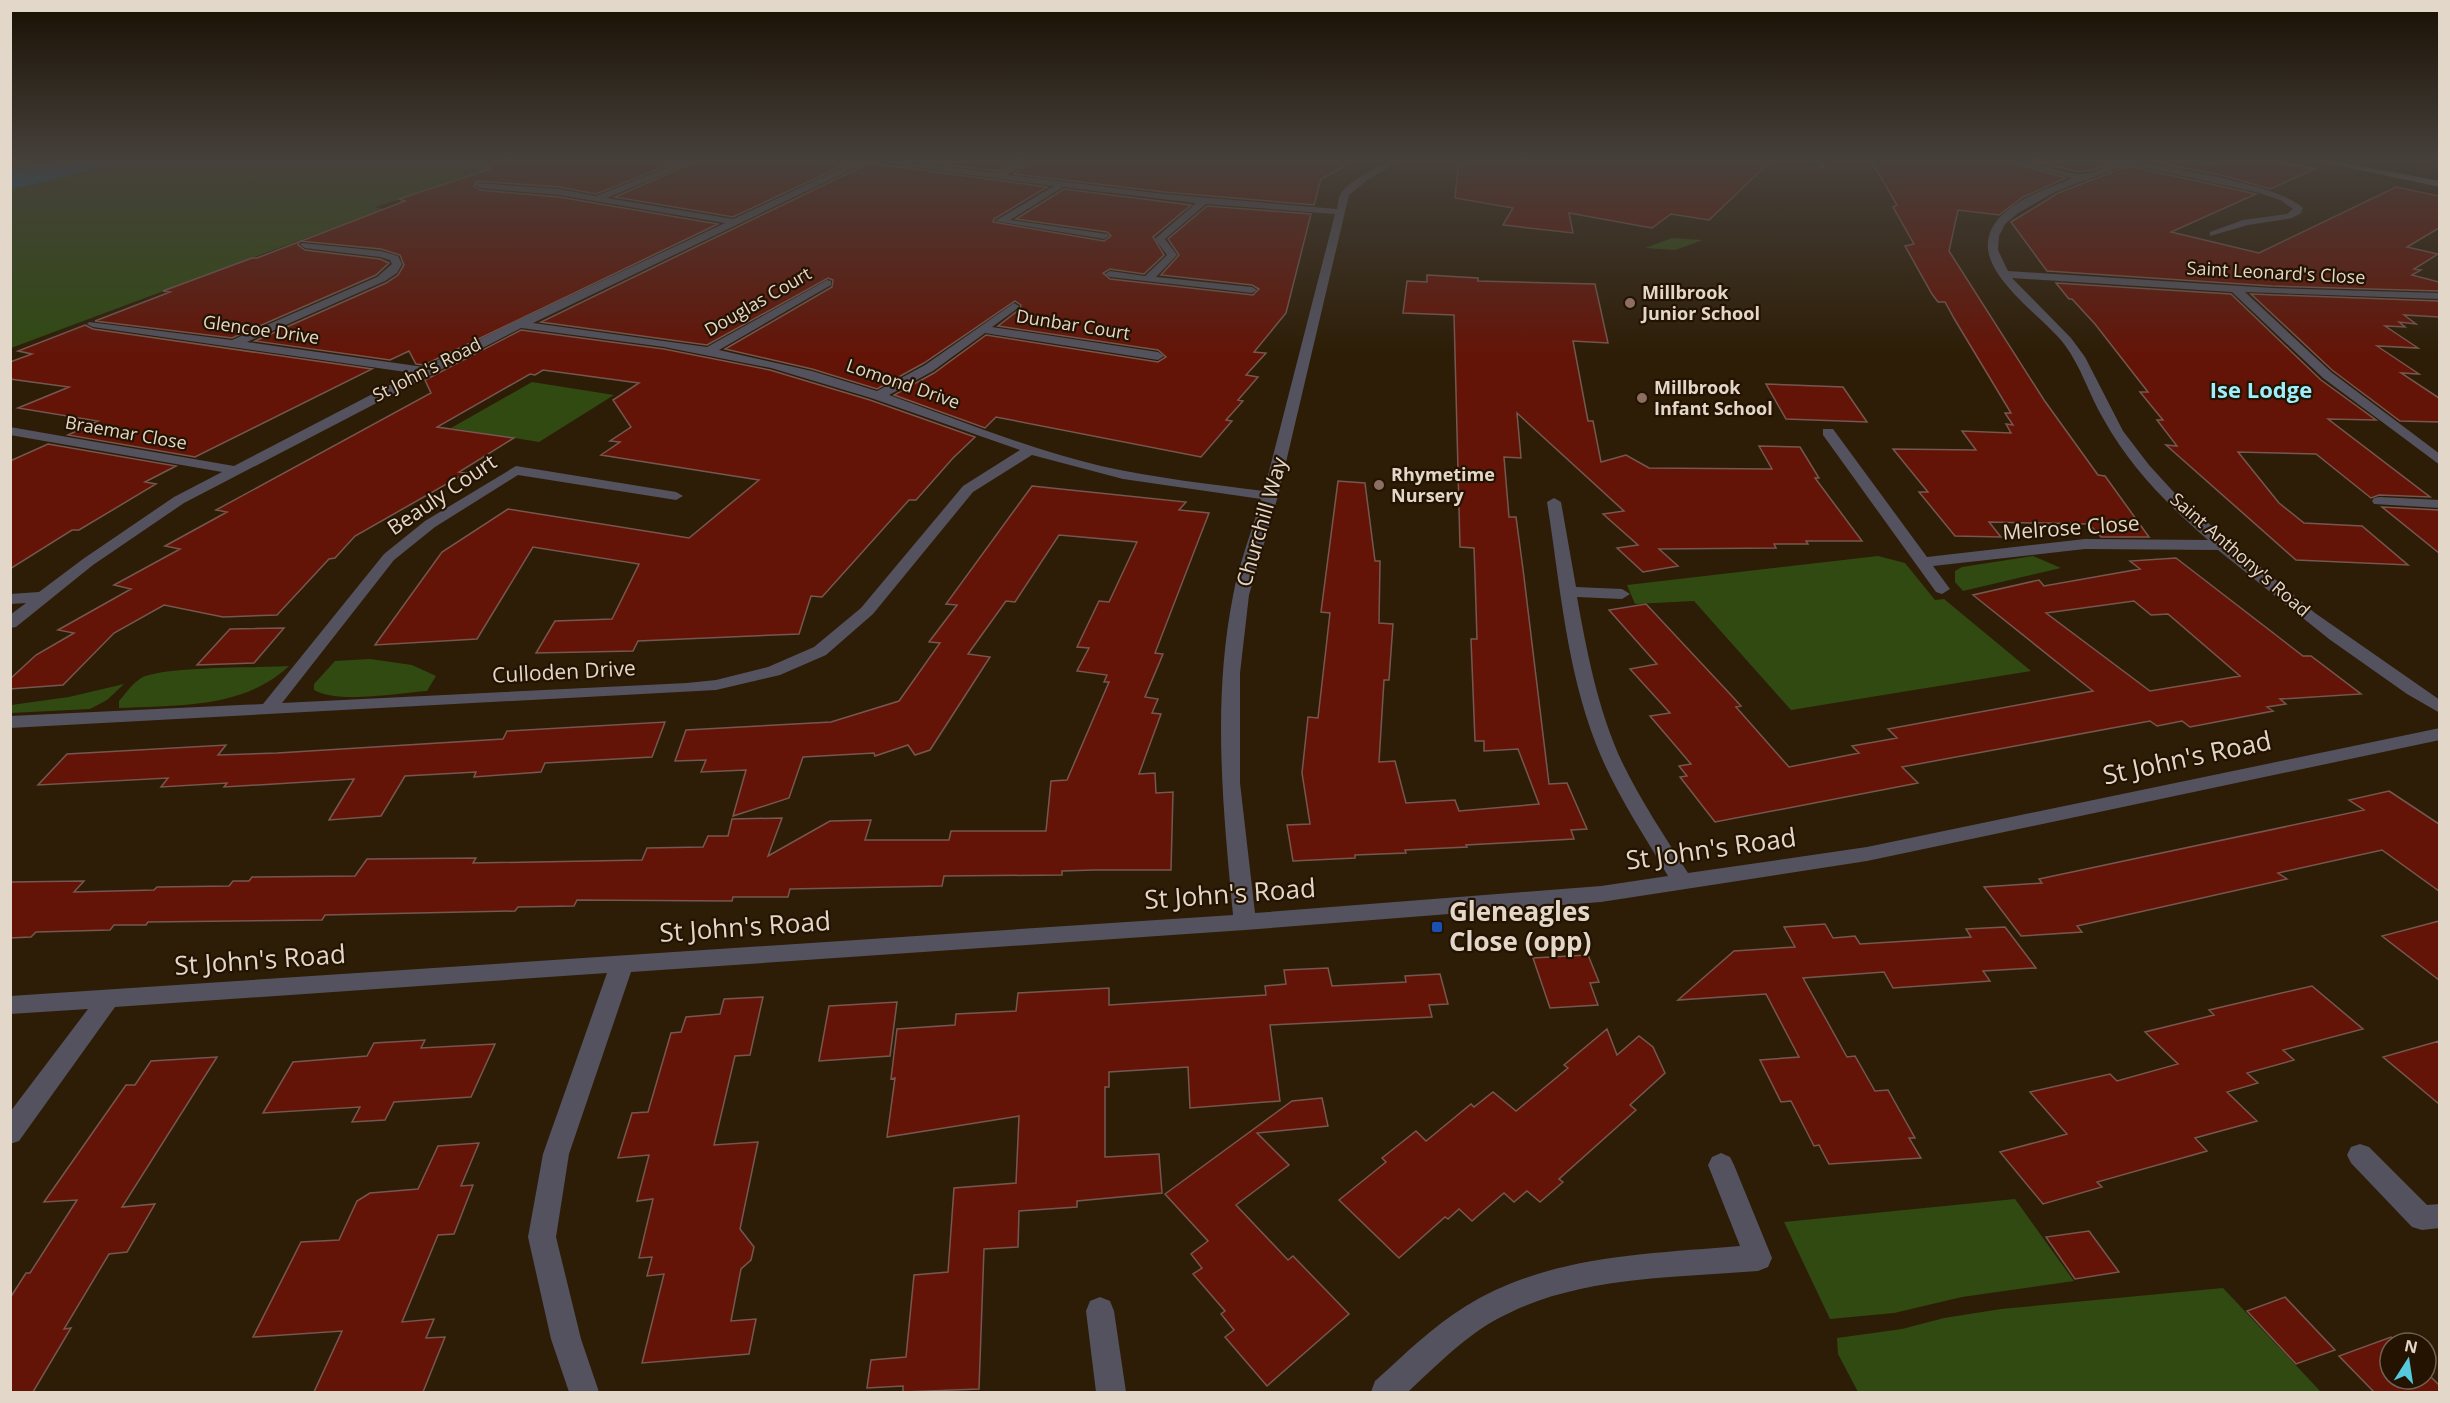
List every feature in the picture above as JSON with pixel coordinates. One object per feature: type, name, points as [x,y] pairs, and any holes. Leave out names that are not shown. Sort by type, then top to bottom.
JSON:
[{"type":"street","name":"St John's Road","points":[[10,624],[42,597],[134,529],[179,500],[423,371],[729,224]]},
{"type":"street","points":[[1024,224],[1104,236]]},
{"type":"street","points":[[1148,279],[1172,255],[1161,239],[1177,224]]},
{"type":"street","name":"Churchill Way","points":[[1245,922],[1230,783],[1232,673],[1242,595],[1271,496],[1337,224]]},
{"type":"street","name":"Saint Anthony's Road","points":[[1999,224],[1993,242],[1994,252],[2003,274],[2019,293],[2052,323],[2079,357],[2086,367],[2103,408],[2145,469],[2222,545],[2272,588],[2388,675],[2439,708]]},
{"type":"street","points":[[2213,234],[2239,224]]},
{"type":"street","points":[[231,345],[381,279],[393,272],[398,264],[394,258],[381,254],[305,245]]},
{"type":"street","points":[[1110,274],[1252,290]]},
{"type":"street","name":"Saint Leonard's Close","points":[[2003,274],[2235,289],[2439,296]]},
{"type":"street","name":"Douglas Court","points":[[706,352],[827,283]]},
{"type":"street","points":[[2235,289],[2327,375],[2439,461]]},
{"type":"street","name":"Dunbar Court","points":[[880,395],[923,372],[1014,306]]},
{"type":"street","name":"Glencoe Drive","points":[[93,324],[423,371]]},
{"type":"street","name":"Lomond Drive","points":[[518,324],[706,352],[805,373],[880,395],[1030,450],[1141,478],[1271,496]]},
{"type":"street","name":"Dunbar Court","points":[[982,329],[1158,356]]},
{"type":"street","name":"Braemar Close","points":[[10,431],[235,470]]},
{"type":"street","points":[[1828,432],[1942,589]]},
{"type":"street","name":"Culloden Drive","points":[[10,722],[687,688],[716,685],[774,671],[820,651],[849,629],[867,611],[963,494],[976,482],[1030,450]]},
{"type":"street","name":"Beauly Court","points":[[268,709],[389,557],[430,524],[516,470],[676,496]]},
{"type":"street","points":[[2379,501],[2439,504]]},
{"type":"street","points":[[1554,502],[1588,694],[1604,742],[1625,784],[1683,883]]},
{"type":"street","name":"Melrose Close","points":[[1923,562],[2085,544],[2222,545]]},
{"type":"street","points":[[1570,592],[1622,594]]},
{"type":"street","points":[[10,599],[42,597]]},
{"type":"street","name":"St John's Road","points":[[10,1005],[1245,922],[1511,902],[1683,883],[1867,854],[2439,734]]},
{"type":"street","points":[[584,1392],[566,1338],[542,1237],[556,1154],[622,964]]},
{"type":"street","points":[[10,1133],[109,998]]},
{"type":"street","points":[[2360,1155],[2422,1218],[2439,1216]]},
{"type":"street","points":[[1386,1392],[1452,1333],[1489,1308],[1525,1292],[1603,1272],[1758,1258],[1722,1165]]},
{"type":"street","points":[[1100,1311],[1112,1392]]},
{"type":"green space","points":[[11,224],[342,224],[11,348]]},
{"type":"green space","points":[[1672,238],[1703,240],[1675,250],[1645,248]]},
{"type":"green space","points":[[532,382],[614,395],[539,442],[451,428]]},
{"type":"green space","points":[[1878,556],[1905,563],[1935,600],[1944,599],[2031,671],[1791,710],[1694,601],[1635,604],[1627,585]]},
{"type":"green space","points":[[2033,556],[2061,568],[1963,591],[1955,582],[1955,571],[1962,567]]},
{"type":"green space","points":[[370,659],[412,665],[436,676],[427,691],[353,697],[325,694],[314,690],[314,684],[335,661]]},
{"type":"green space","points":[[289,666],[271,680],[231,697],[187,705],[119,708],[119,701],[132,686],[141,678],[153,674],[190,669]]},
{"type":"green space","points":[[124,684],[107,700],[90,709],[11,713],[11,705],[69,697]]},
{"type":"green space","points":[[2015,1199],[2074,1281],[1962,1297],[1894,1313],[1830,1319],[1784,1222]]},
{"type":"green space","points":[[2223,1288],[2321,1392],[1858,1392],[1838,1354],[1837,1338],[1902,1329],[1944,1318],[2001,1309]]},
{"type":"building","points":[[344,224],[717,224],[424,365],[416,364],[409,351],[390,360],[255,341],[386,283],[398,275],[404,265],[400,255],[381,249],[301,241]]},
{"type":"building","points":[[742,224],[1007,224],[1104,241],[1111,236],[1107,232],[1054,224],[1168,224],[1153,237],[1164,255],[1144,274],[1110,269],[1103,273],[1110,279],[1253,295],[1259,289],[1252,285],[1161,275],[1179,255],[1168,239],[1185,224],[1308,224],[1286,313],[1254,352],[1266,353],[1246,375],[1258,377],[1238,400],[1243,401],[1226,420],[1232,421],[1201,457],[996,417],[985,428],[894,395],[934,373],[986,335],[1158,362],[1166,357],[1158,350],[998,326],[1020,309],[1021,305],[1015,301],[924,363],[877,389],[812,369],[725,349],[832,287],[833,280],[828,278],[707,345],[541,322]]},
{"type":"building","points":[[1571,224],[1573,233],[1503,225]]},
{"type":"building","points":[[1632,224],[1657,224],[1652,228]]},
{"type":"building","points":[[1903,224],[1955,224],[1949,251],[2044,400],[2098,475],[2105,476],[2149,537],[2101,537],[2089,524],[1989,522],[2001,537],[1955,536],[1919,492],[1928,492],[1893,449],[1976,450],[1962,431],[2011,433],[2006,424],[2013,425],[2005,413],[2011,413],[1945,302],[1938,302],[1932,294],[1905,246],[1914,244]]},
{"type":"building","points":[[2013,224],[2188,224],[2171,232],[2259,253],[2318,224],[2439,224],[2439,228],[2407,247],[2438,254],[2414,269],[2421,270],[2412,275],[2439,282],[2439,291],[2272,286],[2047,271]]},
{"type":"building","points":[[300,242],[298,245],[305,250],[380,259],[389,263],[376,275],[232,338],[95,321],[170,292],[163,291]]},
{"type":"building","points":[[1427,275],[1478,278],[1478,281],[1595,284],[1608,343],[1573,341],[1588,421],[1593,421],[1601,462],[1626,455],[1649,468],[1772,469],[1759,446],[1800,447],[1819,478],[1815,478],[1862,541],[1806,541],[1808,544],[1774,544],[1776,548],[1659,549],[1678,566],[1643,572],[1617,548],[1638,545],[1603,514],[1624,511],[1517,413],[1521,458],[1504,457],[1509,517],[1516,517],[1549,784],[1567,783],[1587,829],[1571,830],[1574,839],[1466,845],[1467,847],[1405,850],[1406,853],[1355,855],[1355,858],[1293,861],[1287,825],[1310,824],[1302,773],[1308,717],[1318,718],[1330,613],[1321,612],[1338,481],[1365,483],[1375,561],[1380,561],[1379,623],[1393,624],[1389,680],[1384,680],[1379,762],[1395,761],[1406,803],[1455,800],[1459,811],[1539,804],[1518,749],[1484,751],[1484,741],[1475,741],[1471,639],[1477,639],[1474,548],[1460,547],[1454,315],[1403,313],[1407,281],[1427,282]]},
{"type":"building","points":[[2056,283],[2231,294],[2321,380],[2376,420],[2328,419],[2430,497],[2379,495],[2371,498],[2316,454],[2238,452],[2279,503],[2304,523],[2362,526],[2408,565],[2296,560],[2166,445],[2177,446],[2157,420],[2163,420],[2140,392],[2148,392],[2095,324]]},
{"type":"building","points":[[2251,294],[2439,301],[2439,317],[2404,315],[2416,324],[2399,322],[2405,327],[2385,326],[2418,348],[2377,346],[2419,374],[2401,373],[2439,398],[2439,422],[2400,421],[2332,370]]},
{"type":"building","points":[[85,325],[93,329],[372,369],[195,457],[68,435],[98,421],[18,408],[69,387],[10,379],[10,362],[32,354],[18,351]]},
{"type":"building","points":[[521,330],[664,349],[770,370],[870,400],[975,437],[916,500],[909,500],[822,597],[811,596],[799,634],[638,641],[633,651],[536,653],[555,621],[612,619],[639,564],[533,547],[477,639],[375,645],[442,552],[508,509],[689,538],[759,480],[601,455],[620,442],[610,441],[631,427],[613,400],[639,383],[543,370],[535,375],[530,374],[437,427],[514,438],[459,472],[466,473],[355,536],[335,558],[329,559],[277,615],[223,617],[164,605],[114,633],[63,685],[10,689],[10,679],[36,655],[74,633],[58,630],[131,589],[114,585],[180,549],[165,546],[227,512],[216,510],[431,393],[425,380]]},
{"type":"building","points":[[1766,384],[1843,387],[1867,422],[1786,419]]},
{"type":"building","points":[[48,444],[176,466],[145,482],[156,484],[79,530],[72,530],[10,569],[10,461]]},
{"type":"building","points":[[1032,486],[1186,502],[1179,510],[1209,513],[1155,653],[1163,654],[1145,697],[1158,699],[1152,713],[1161,714],[1139,774],[1155,773],[1156,793],[1173,792],[1171,870],[1062,871],[1062,875],[944,876],[942,886],[790,889],[788,897],[733,897],[732,901],[577,900],[574,906],[518,907],[515,911],[325,915],[322,920],[148,922],[146,925],[114,925],[110,930],[36,932],[31,937],[10,938],[10,882],[84,881],[74,892],[154,890],[157,887],[229,886],[233,881],[249,881],[252,877],[355,876],[367,859],[476,858],[473,863],[642,860],[647,848],[703,847],[708,836],[728,836],[732,819],[782,818],[768,856],[830,821],[871,820],[865,840],[949,840],[951,831],[1046,831],[1051,781],[1067,780],[1109,682],[1104,682],[1107,675],[1077,671],[1089,648],[1077,647],[1099,601],[1109,602],[1137,542],[1059,535],[1015,602],[1006,601],[968,654],[990,657],[930,750],[915,755],[908,745],[875,756],[874,753],[803,757],[789,798],[733,816],[746,770],[701,772],[706,760],[675,761],[686,730],[831,722],[899,701],[940,643],[929,642],[957,605],[946,604]]},
{"type":"building","points":[[2382,507],[2439,510],[2439,553]]},
{"type":"building","points":[[2176,558],[2303,656],[2311,656],[2361,694],[2280,699],[2286,704],[2267,707],[2273,711],[2190,727],[2182,721],[2157,726],[2150,721],[1902,767],[1918,783],[1715,822],[1680,777],[1687,776],[1679,766],[1691,764],[1650,716],[1670,713],[1630,669],[1657,664],[1609,610],[1646,604],[1741,706],[1736,707],[1789,767],[1859,753],[1852,746],[1897,738],[1888,729],[2093,691],[1973,595],[2039,580],[2044,586],[2140,569],[2130,561]],"holes":[[[2134,601],[2151,615],[2168,614],[2240,676],[2150,691],[2046,613]]]},
{"type":"building","points":[[284,628],[254,663],[197,665],[230,629]]},
{"type":"building","points":[[665,722],[652,757],[545,763],[541,772],[474,777],[476,772],[405,776],[381,816],[329,820],[354,779],[224,787],[227,783],[161,787],[168,778],[38,785],[67,754],[226,745],[218,755],[277,753],[503,739],[507,731]]},
{"type":"building","points":[[2389,791],[2439,824],[2439,891],[2382,850],[2278,873],[2287,879],[2077,926],[2082,932],[2021,936],[1984,887],[2042,883],[2039,879],[2364,810],[2349,800]]},
{"type":"building","points":[[2439,921],[2439,980],[2382,936]]},
{"type":"building","points":[[1825,924],[1833,938],[1855,936],[1860,944],[1971,937],[1966,929],[2005,927],[2036,968],[1983,971],[1990,981],[1893,988],[1884,972],[1803,978],[1847,1057],[1855,1056],[1875,1091],[1888,1090],[1915,1138],[1909,1138],[1921,1158],[1829,1164],[1819,1145],[1814,1146],[1791,1101],[1781,1102],[1760,1060],[1799,1057],[1766,994],[1678,1000],[1734,951],[1795,947],[1784,927]]},
{"type":"building","points":[[1588,955],[1599,982],[1590,983],[1598,1005],[1550,1008],[1533,958]]},
{"type":"building","points":[[1328,968],[1332,986],[1406,982],[1405,976],[1440,974],[1448,1004],[1429,1005],[1432,1017],[1270,1025],[1280,1101],[1190,1108],[1188,1067],[1109,1072],[1109,1087],[1105,1087],[1105,1157],[1159,1154],[1162,1193],[1077,1201],[1077,1207],[1019,1211],[1018,1247],[984,1249],[979,1389],[903,1392],[903,1386],[867,1388],[871,1360],[906,1357],[914,1275],[948,1272],[954,1188],[1016,1183],[1019,1116],[887,1137],[895,1078],[891,1079],[897,1029],[955,1025],[956,1014],[1016,1011],[1018,993],[1109,988],[1109,1005],[1266,995],[1265,986],[1286,984],[1284,970]]},
{"type":"building","points":[[2312,986],[2363,1029],[2283,1050],[2294,1060],[2247,1073],[2258,1083],[2227,1092],[2257,1121],[2195,1138],[2207,1151],[2097,1182],[2102,1187],[2043,1204],[2000,1152],[2067,1134],[2030,1092],[2110,1074],[2117,1081],[2178,1064],[2145,1032],[2214,1015],[2209,1010]]},
{"type":"building","points":[[763,997],[750,1055],[735,1056],[714,1145],[758,1142],[740,1229],[754,1247],[751,1260],[741,1269],[731,1321],[756,1319],[749,1354],[642,1363],[664,1274],[647,1276],[652,1257],[639,1258],[653,1199],[637,1201],[649,1155],[618,1158],[632,1113],[648,1112],[671,1033],[681,1032],[686,1017],[720,1014],[724,999]]},
{"type":"building","points":[[897,1002],[890,1056],[819,1061],[829,1006]]},
{"type":"building","points":[[1607,1029],[1617,1055],[1639,1036],[1653,1047],[1665,1073],[1630,1105],[1636,1110],[1559,1179],[1563,1182],[1540,1202],[1527,1191],[1514,1202],[1504,1193],[1472,1221],[1459,1209],[1448,1219],[1445,1217],[1399,1258],[1339,1200],[1386,1162],[1382,1158],[1416,1131],[1426,1141],[1471,1104],[1474,1107],[1493,1092],[1516,1111],[1568,1068],[1564,1065]]},
{"type":"building","points":[[425,1040],[421,1048],[495,1044],[471,1097],[394,1102],[385,1120],[352,1122],[360,1107],[263,1113],[293,1062],[367,1056],[374,1043]]},
{"type":"building","points":[[2439,1041],[2439,1104],[2383,1057]]},
{"type":"building","points":[[217,1057],[122,1207],[155,1204],[127,1252],[109,1254],[64,1329],[71,1328],[33,1392],[10,1392],[10,1298],[26,1273],[30,1273],[77,1200],[44,1202],[126,1085],[135,1085],[151,1061]]},
{"type":"building","points":[[1322,1098],[1328,1126],[1257,1133],[1289,1165],[1236,1205],[1288,1260],[1293,1256],[1349,1314],[1267,1386],[1225,1337],[1234,1330],[1221,1314],[1225,1311],[1193,1274],[1202,1268],[1191,1254],[1208,1241],[1165,1194],[1292,1101]]},
{"type":"building","points":[[479,1143],[461,1186],[473,1185],[454,1234],[438,1235],[402,1322],[434,1319],[426,1338],[445,1337],[423,1392],[314,1392],[342,1331],[253,1337],[301,1242],[339,1240],[357,1201],[370,1193],[418,1189],[438,1146]]},
{"type":"building","points":[[2089,1231],[2119,1272],[2075,1279],[2046,1237]]},
{"type":"building","points":[[2285,1297],[2335,1350],[2296,1364],[2247,1311]]},
{"type":"building","points":[[2378,1342],[2378,1391],[2438,1391],[2438,1384],[2439,1392],[2374,1392],[2339,1356]]},
{"type":"place","name":"Millbrook Junior School","points":[[1630,303]]},
{"type":"place","name":"Millbrook Infant School","points":[[1642,398]]},
{"type":"place","name":"Rhymetime Nursery","points":[[1379,485]]},
{"type":"place","name":"Gleneagles Close (opp)","points":[[1437,927]]},
{"type":"district","name":"Ise Lodge","points":[[2261,390]]}]
